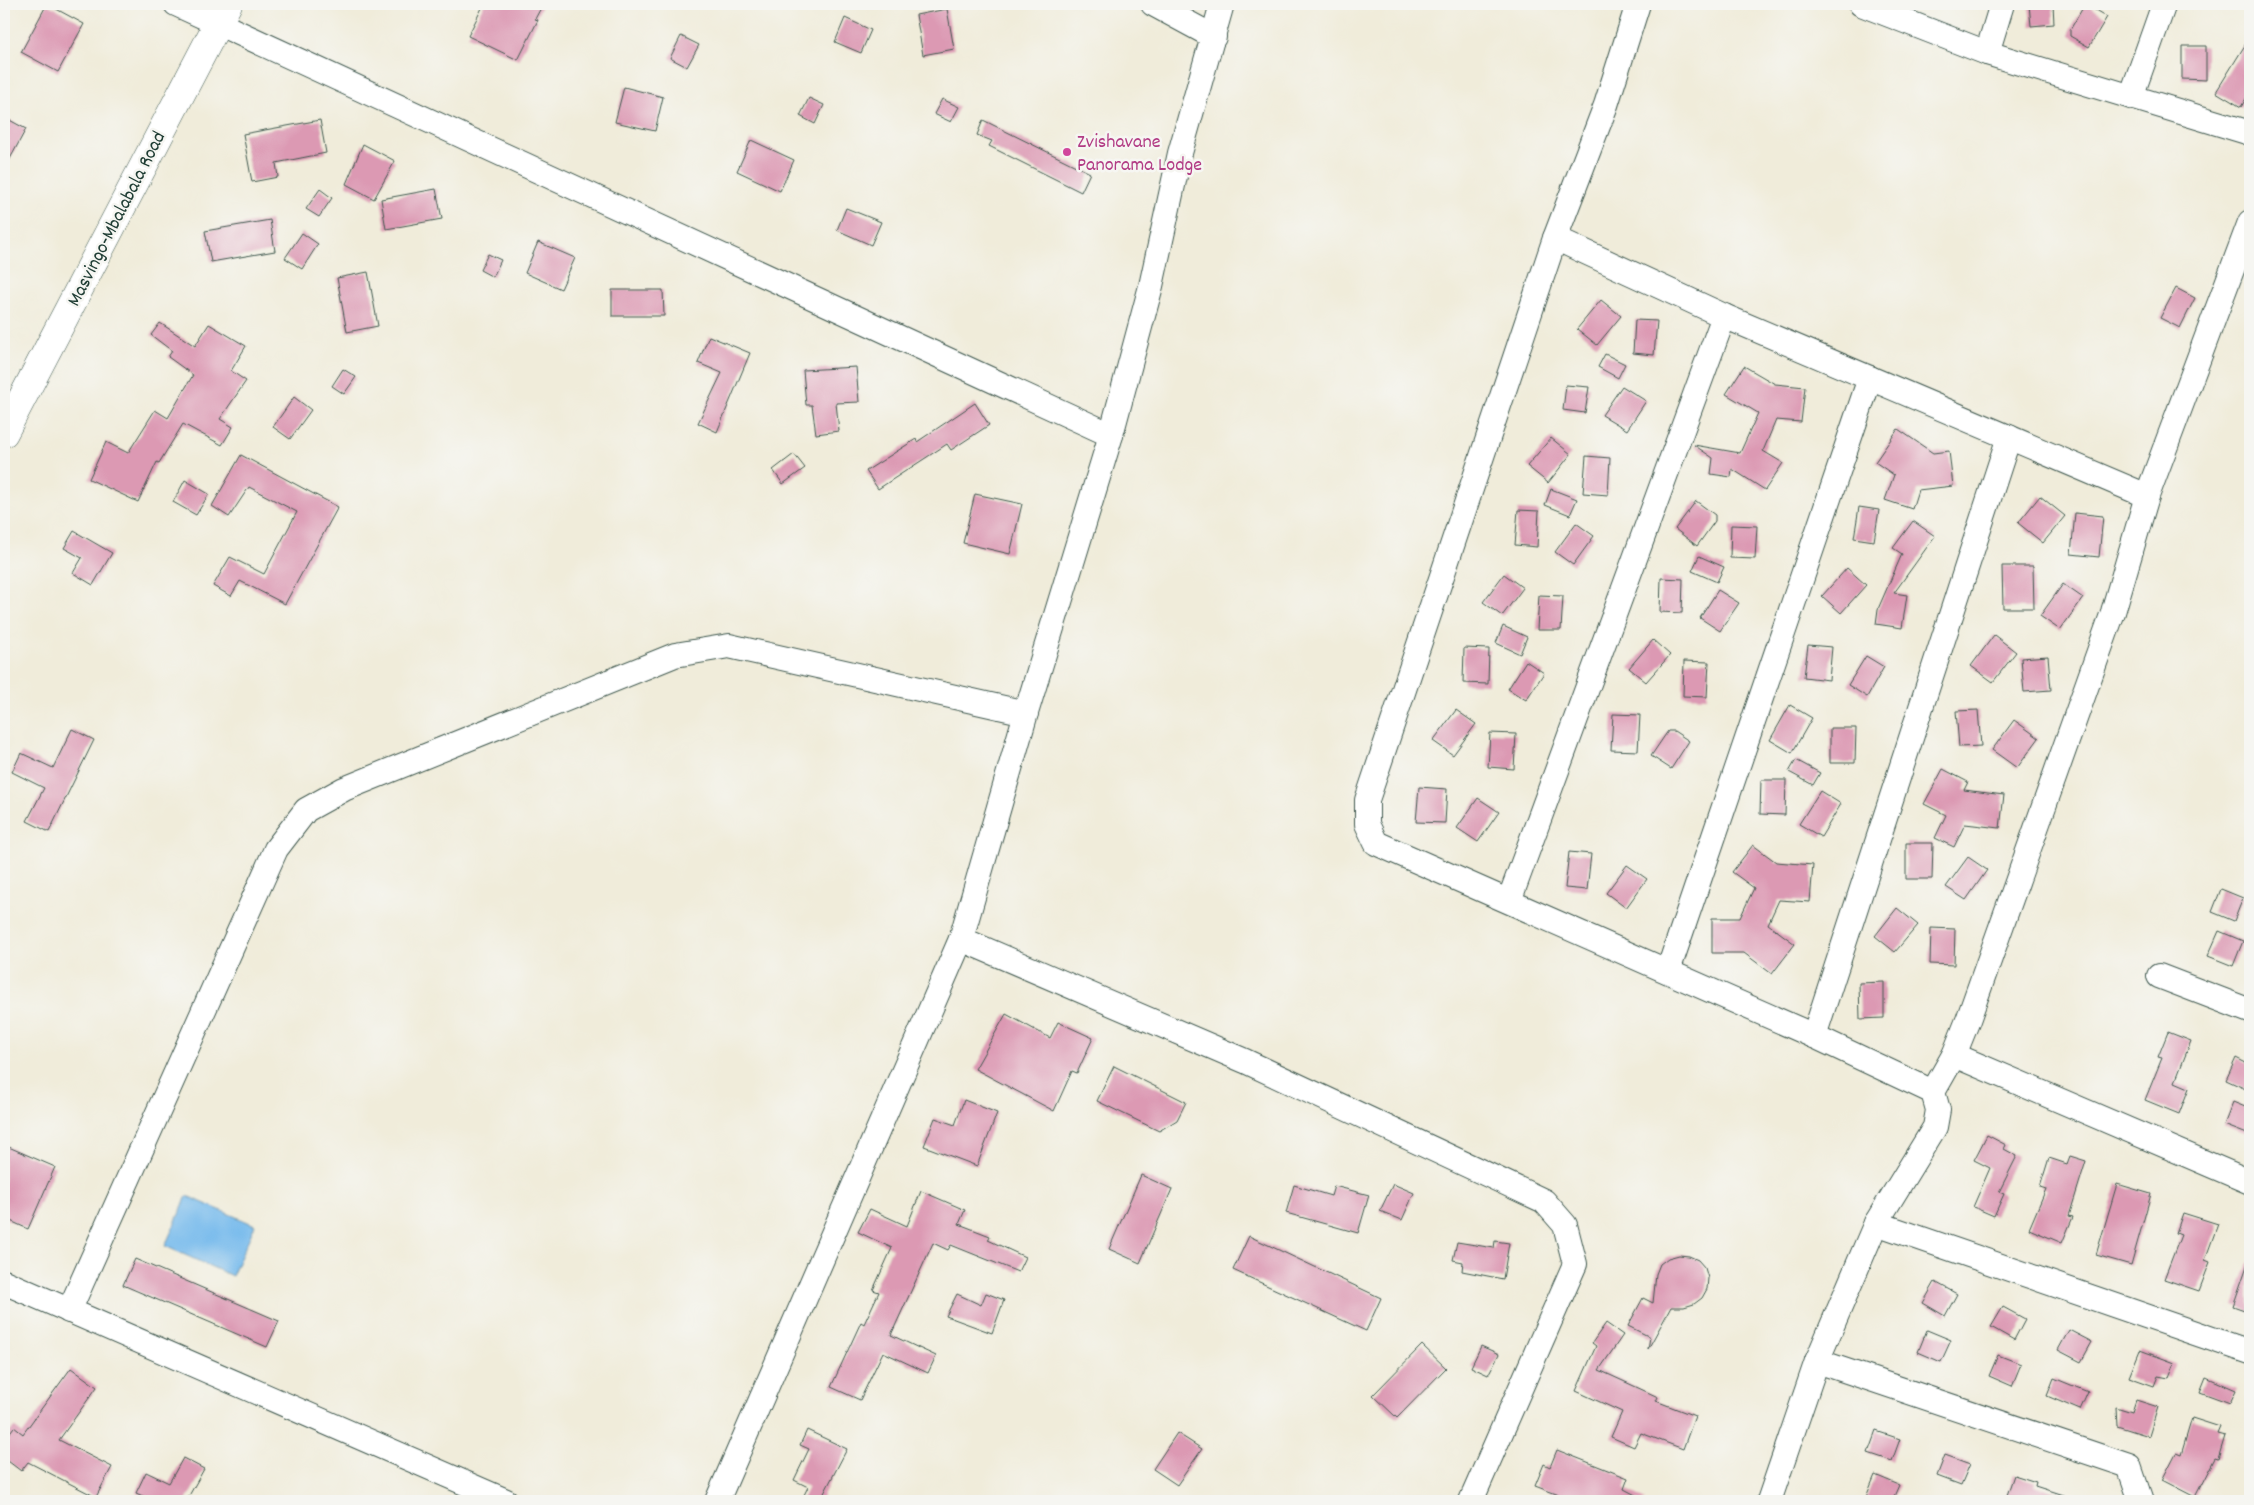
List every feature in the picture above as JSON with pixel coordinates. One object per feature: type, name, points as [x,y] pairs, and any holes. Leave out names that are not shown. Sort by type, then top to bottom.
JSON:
[{"type":"highway","name":"Masvingo-Mbalabala Road","points":[[4,433],[222,14]]},
{"type":"street","points":[[176,4],[222,14],[1111,435]]},
{"type":"street","points":[[1153,4],[1214,37]]},
{"type":"street","points":[[717,1501],[962,939],[1026,713],[1111,435],[1151,286],[1180,153],[1222,4]]},
{"type":"street","points":[[1638,4],[1606,105],[1556,238],[1367,800],[1367,824],[1376,843],[1814,1036],[1933,1092]]},
{"type":"street","points":[[1861,4],[1987,53],[2250,133]]},
{"type":"street","points":[[1987,53],[2002,4]]},
{"type":"street","points":[[2131,97],[2164,4]]},
{"type":"street","points":[[1769,1501],[1816,1361],[1876,1223],[1936,1127],[1938,1110],[1933,1092],[1954,1055],[2113,612],[2147,496],[2250,222]]},
{"type":"street","points":[[1556,238],[1724,316],[2147,496]]},
{"type":"street","points":[[1509,901],[1724,316]]},
{"type":"street","points":[[1668,971],[1870,378]]},
{"type":"street","points":[[1814,1036],[2009,436]]},
{"type":"street","points":[[69,1311],[276,849],[306,810],[344,788],[676,655],[729,646],[1026,713]]},
{"type":"street","points":[[962,939],[1245,1061],[1544,1201],[1565,1225],[1575,1264],[1471,1501]]},
{"type":"street","points":[[2159,976],[2250,1011]]},
{"type":"street","points":[[1954,1055],[2250,1182]]},
{"type":"street","points":[[1876,1223],[2250,1352]]},
{"type":"street","points":[[4,1282],[505,1501]]},
{"type":"street","points":[[1816,1361],[2129,1466],[2141,1501]]},
{"type":"water","points":[[187,1196],[255,1225],[232,1276],[165,1246]]},
{"type":"building","points":[[47,4],[84,24],[58,72],[21,52]]},
{"type":"building","points":[[484,4],[543,4],[535,19],[538,20],[518,60],[468,36]]},
{"type":"building","points":[[2029,4],[2053,4],[2054,24],[2031,26]]},
{"type":"building","points":[[2085,4],[2107,17],[2089,47],[2070,36],[2070,30]]},
{"type":"building","points":[[947,9],[954,49],[923,55],[916,15]]},
{"type":"building","points":[[845,18],[871,30],[861,53],[835,42]]},
{"type":"building","points":[[681,36],[699,45],[687,67],[670,58]]},
{"type":"building","points":[[2250,37],[2250,92],[2241,107],[2216,92]]},
{"type":"building","points":[[2182,46],[2206,46],[2206,80],[2182,79]]},
{"type":"building","points":[[624,87],[663,97],[655,131],[615,122]]},
{"type":"building","points":[[809,98],[824,105],[815,124],[800,116]]},
{"type":"building","points":[[942,99],[959,107],[951,122],[934,114]]},
{"type":"building","points":[[4,117],[26,129],[4,170]]},
{"type":"building","points":[[320,120],[326,153],[276,163],[278,177],[252,182],[243,134]]},
{"type":"building","points":[[983,120],[1090,173],[1081,192],[989,146],[992,141],[977,135]]},
{"type":"building","points":[[751,140],[794,160],[780,191],[737,171]]},
{"type":"building","points":[[363,144],[395,161],[374,199],[346,184]]},
{"type":"building","points":[[320,189],[332,198],[319,217],[306,209]]},
{"type":"building","points":[[436,189],[442,219],[386,229],[381,199]]},
{"type":"building","points":[[846,208],[881,222],[871,245],[837,230]]},
{"type":"building","points":[[270,220],[275,251],[211,262],[205,231]]},
{"type":"building","points":[[302,233],[318,244],[302,269],[285,258]]},
{"type":"building","points":[[538,242],[575,258],[561,289],[525,273]]},
{"type":"building","points":[[488,254],[501,260],[493,277],[480,270]]},
{"type":"building","points":[[368,272],[378,326],[347,332],[337,278]]},
{"type":"building","points":[[2176,288],[2195,298],[2180,328],[2160,318]]},
{"type":"building","points":[[612,290],[663,290],[664,316],[612,316]]},
{"type":"building","points":[[1601,300],[1621,316],[1597,345],[1577,329]]},
{"type":"building","points":[[1635,320],[1657,321],[1654,355],[1633,353]]},
{"type":"building","points":[[160,323],[195,346],[209,324],[246,346],[231,371],[246,381],[220,419],[233,427],[222,445],[183,424],[159,463],[157,462],[138,502],[89,479],[106,442],[128,453],[155,410],[168,418],[193,375],[168,357],[172,351],[151,335]]},
{"type":"building","points":[[709,336],[750,353],[717,432],[698,423],[722,373],[698,363]]},
{"type":"building","points":[[1605,354],[1625,364],[1618,378],[1598,367]]},
{"type":"building","points":[[1744,366],[1775,384],[1805,387],[1801,422],[1776,420],[1763,451],[1783,463],[1765,490],[1732,469],[1731,477],[1711,474],[1713,458],[1694,445],[1740,453],[1758,413],[1726,394]]},
{"type":"building","points":[[856,367],[859,402],[836,403],[839,431],[816,434],[812,405],[806,405],[803,370]]},
{"type":"building","points":[[343,369],[356,377],[344,394],[332,386]]},
{"type":"building","points":[[1566,385],[1589,387],[1585,413],[1563,410]]},
{"type":"building","points":[[1622,386],[1646,401],[1627,430],[1602,415]]},
{"type":"building","points":[[294,397],[311,410],[290,439],[273,427]]},
{"type":"building","points":[[975,403],[989,425],[951,450],[947,444],[878,489],[866,471],[916,439],[917,442]]},
{"type":"building","points":[[1898,429],[1933,453],[1949,451],[1953,486],[1918,490],[1912,509],[1885,500],[1894,475],[1875,462]]},
{"type":"building","points":[[1551,438],[1571,454],[1548,483],[1527,466]]},
{"type":"building","points":[[794,454],[805,468],[783,484],[773,470]]},
{"type":"building","points":[[241,455],[338,507],[285,604],[240,581],[231,596],[213,586],[230,557],[264,574],[297,512],[249,487],[229,517],[212,506]]},
{"type":"building","points":[[1586,456],[1610,458],[1608,495],[1583,493]]},
{"type":"building","points":[[185,480],[209,494],[196,515],[173,502]]},
{"type":"building","points":[[1551,489],[1577,499],[1570,515],[1545,505]]},
{"type":"building","points":[[975,494],[1022,504],[1010,554],[963,543]]},
{"type":"building","points":[[2040,496],[2065,516],[2043,543],[2018,523]]},
{"type":"building","points":[[1696,501],[1715,515],[1715,521],[1697,546],[1675,529]]},
{"type":"building","points":[[1859,507],[1879,510],[1874,541],[1854,538]]},
{"type":"building","points":[[1518,510],[1539,511],[1537,547],[1515,545]]},
{"type":"building","points":[[2075,513],[2103,516],[2099,557],[2071,554]]},
{"type":"building","points":[[1913,521],[1935,536],[1894,593],[1907,595],[1902,628],[1876,624],[1878,609],[1902,554],[1893,548]]},
{"type":"building","points":[[1576,523],[1594,536],[1573,565],[1555,552]]},
{"type":"building","points":[[1731,525],[1757,526],[1755,559],[1730,558]]},
{"type":"building","points":[[74,531],[112,553],[93,585],[73,573],[82,558],[64,548]]},
{"type":"building","points":[[1699,556],[1724,567],[1717,582],[1692,571]]},
{"type":"building","points":[[2002,566],[2033,566],[2034,608],[2003,608]]},
{"type":"building","points":[[1847,568],[1866,585],[1841,613],[1822,596]]},
{"type":"building","points":[[1504,574],[1523,588],[1502,616],[1483,602]]},
{"type":"building","points":[[1661,578],[1683,579],[1682,613],[1660,612]]},
{"type":"building","points":[[2063,584],[2083,598],[2060,630],[2040,616]]},
{"type":"building","points":[[1718,590],[1739,603],[1720,631],[1700,618]]},
{"type":"building","points":[[1539,595],[1563,596],[1561,630],[1537,630]]},
{"type":"building","points":[[1503,626],[1527,637],[1520,654],[1496,643]]},
{"type":"building","points":[[1994,635],[2016,652],[1993,682],[1971,666]]},
{"type":"building","points":[[1653,640],[1670,655],[1646,682],[1629,668]]},
{"type":"building","points":[[1808,645],[1832,647],[1829,680],[1804,677]]},
{"type":"building","points":[[1464,648],[1489,649],[1488,684],[1463,683]]},
{"type":"building","points":[[1866,656],[1884,667],[1867,697],[1848,685]]},
{"type":"building","points":[[2048,656],[2051,690],[2024,692],[2021,658]]},
{"type":"building","points":[[1526,661],[1544,673],[1526,700],[1508,689]]},
{"type":"building","points":[[1684,661],[1709,662],[1707,697],[1683,696]]},
{"type":"building","points":[[1790,705],[1812,718],[1792,753],[1770,740]]},
{"type":"building","points":[[1456,710],[1476,724],[1453,755],[1433,741]]},
{"type":"building","points":[[1978,710],[1981,746],[1959,747],[1956,711]]},
{"type":"building","points":[[1613,714],[1640,715],[1638,751],[1611,750]]},
{"type":"building","points":[[2014,720],[2039,738],[2017,768],[1992,750]]},
{"type":"building","points":[[1830,728],[1856,728],[1855,763],[1830,763]]},
{"type":"building","points":[[72,729],[94,740],[49,832],[27,821],[44,788],[12,772],[21,753],[53,768]]},
{"type":"building","points":[[1668,731],[1674,731],[1689,741],[1671,769],[1651,756]]},
{"type":"building","points":[[1490,733],[1516,734],[1514,769],[1488,767]]},
{"type":"building","points":[[1796,760],[1820,773],[1813,785],[1789,772]]},
{"type":"building","points":[[1943,769],[1968,782],[1964,790],[2004,795],[2000,828],[1965,824],[1954,847],[1935,838],[1946,815],[1924,804]]},
{"type":"building","points":[[1761,780],[1786,780],[1785,815],[1760,814]]},
{"type":"building","points":[[1419,787],[1447,789],[1445,823],[1416,822]]},
{"type":"building","points":[[1820,791],[1841,804],[1821,837],[1799,824]]},
{"type":"building","points":[[1478,798],[1499,812],[1478,842],[1457,828]]},
{"type":"building","points":[[1906,843],[1933,843],[1932,879],[1906,879]]},
{"type":"building","points":[[1753,845],[1776,862],[1813,865],[1810,902],[1779,900],[1768,924],[1795,944],[1772,974],[1744,953],[1712,953],[1712,918],[1740,918],[1754,888],[1732,872]]},
{"type":"building","points":[[1569,852],[1591,854],[1587,890],[1565,888]]},
{"type":"building","points":[[1968,857],[1987,870],[1966,900],[1946,887]]},
{"type":"building","points":[[1627,865],[1647,879],[1626,908],[1606,893]]},
{"type":"building","points":[[2221,889],[2243,898],[2234,921],[2212,912]]},
{"type":"building","points":[[1897,908],[1918,925],[1895,952],[1875,936]]},
{"type":"building","points":[[1931,928],[1955,929],[1954,965],[1930,964]]},
{"type":"building","points":[[2219,931],[2243,941],[2233,966],[2208,956]]},
{"type":"building","points":[[1884,982],[1884,1018],[1860,1019],[1859,983]]},
{"type":"building","points":[[1006,1014],[1050,1038],[1058,1022],[1093,1038],[1077,1073],[1072,1071],[1054,1111],[975,1069]]},
{"type":"building","points":[[2168,1032],[2191,1041],[2175,1082],[2189,1088],[2179,1114],[2145,1100],[2162,1058],[2158,1057]]},
{"type":"building","points":[[2236,1058],[2250,1065],[2250,1091],[2226,1080]]},
{"type":"building","points":[[1114,1066],[1186,1102],[1177,1120],[1159,1131],[1097,1101]]},
{"type":"building","points":[[964,1100],[997,1113],[977,1166],[924,1146],[935,1118],[955,1125]]},
{"type":"building","points":[[2233,1102],[2250,1109],[2250,1126],[2247,1134],[2224,1125]]},
{"type":"building","points":[[1987,1135],[2006,1145],[2004,1149],[2017,1156],[1999,1192],[2004,1194],[1994,1216],[1973,1207],[1990,1168],[1974,1160]]},
{"type":"building","points":[[4,1145],[55,1167],[28,1229],[4,1218]]},
{"type":"building","points":[[2070,1156],[2086,1161],[2069,1216],[2073,1217],[2062,1243],[2029,1229],[2046,1189],[2040,1187],[2049,1158],[2067,1164]]},
{"type":"building","points":[[1141,1175],[1172,1189],[1140,1263],[1109,1249]]},
{"type":"building","points":[[1393,1184],[1414,1193],[1402,1220],[1380,1211]]},
{"type":"building","points":[[2117,1184],[2151,1194],[2131,1265],[2096,1255]]},
{"type":"building","points":[[1294,1185],[1331,1196],[1334,1186],[1369,1195],[1358,1233],[1286,1213]]},
{"type":"building","points":[[921,1191],[965,1210],[959,1224],[990,1236],[988,1240],[1025,1257],[1018,1272],[951,1245],[948,1250],[933,1243],[891,1335],[936,1356],[928,1373],[883,1352],[860,1400],[831,1387],[861,1322],[864,1324],[879,1292],[873,1290],[892,1248],[858,1232],[870,1209],[907,1226]]},
{"type":"building","points":[[2183,1213],[2218,1224],[2205,1260],[2210,1262],[2199,1291],[2164,1279],[2181,1235],[2176,1233]]},
{"type":"building","points":[[1249,1236],[1381,1298],[1366,1331],[1233,1270]]},
{"type":"building","points":[[1495,1241],[1509,1243],[1503,1279],[1462,1271],[1463,1262],[1453,1260],[1457,1242],[1494,1248]]},
{"type":"building","points":[[1679,1255],[1689,1256],[1698,1260],[1705,1268],[1708,1278],[1707,1289],[1702,1298],[1694,1304],[1684,1307],[1671,1307],[1648,1349],[1650,1337],[1628,1326],[1643,1298],[1653,1303],[1656,1274],[1660,1264],[1668,1258]]},
{"type":"building","points":[[135,1259],[279,1321],[267,1347],[123,1285]]},
{"type":"building","points":[[2248,1263],[2250,1263],[2250,1312],[2233,1306]]},
{"type":"building","points":[[1935,1282],[1957,1294],[1945,1316],[1923,1303]]},
{"type":"building","points":[[986,1293],[1004,1300],[992,1333],[946,1316],[957,1294],[981,1305]]},
{"type":"building","points":[[2003,1307],[2025,1319],[2014,1340],[1991,1327]]},
{"type":"building","points":[[1606,1323],[1623,1335],[1599,1370],[1658,1397],[1656,1401],[1695,1416],[1683,1449],[1641,1433],[1634,1447],[1611,1437],[1622,1412],[1576,1391],[1596,1346],[1592,1343]]},
{"type":"building","points":[[1927,1330],[1951,1340],[1941,1362],[1918,1352]]},
{"type":"building","points":[[2069,1330],[2092,1342],[2081,1362],[2058,1350]]},
{"type":"building","points":[[1422,1345],[1446,1368],[1397,1418],[1373,1395]]},
{"type":"building","points":[[1481,1346],[1499,1354],[1488,1375],[1471,1367]]},
{"type":"building","points":[[2140,1350],[2175,1363],[2169,1378],[2158,1376],[2154,1386],[2129,1377]]},
{"type":"building","points":[[1998,1355],[2021,1364],[2012,1386],[1989,1376]]},
{"type":"building","points":[[71,1368],[97,1387],[59,1440],[112,1467],[96,1497],[28,1462],[21,1471],[4,1458],[4,1440],[14,1427],[23,1434]]},
{"type":"building","points":[[2206,1377],[2236,1390],[2230,1403],[2200,1392]]},
{"type":"building","points":[[2054,1378],[2088,1392],[2080,1410],[2047,1396]]},
{"type":"building","points":[[2136,1400],[2158,1407],[2149,1436],[2117,1426],[2116,1407],[2132,1412]]},
{"type":"building","points":[[2192,1418],[2220,1427],[2217,1434],[2225,1436],[2218,1459],[2215,1458],[2195,1497],[2162,1480],[2176,1453],[2181,1455]]},
{"type":"building","points":[[807,1430],[847,1449],[820,1501],[801,1501],[808,1487],[794,1480],[809,1449],[800,1445]]},
{"type":"building","points":[[1876,1431],[1900,1439],[1892,1461],[1868,1453]]},
{"type":"building","points":[[1177,1433],[1202,1449],[1177,1485],[1153,1469]]},
{"type":"building","points":[[1557,1450],[1628,1478],[1624,1489],[1647,1501],[1575,1501],[1535,1486],[1544,1464],[1550,1467]]},
{"type":"building","points":[[1945,1455],[1970,1464],[1961,1485],[1937,1476]]},
{"type":"building","points":[[183,1458],[204,1469],[186,1501],[154,1501],[136,1493],[146,1472],[169,1483]]},
{"type":"building","points":[[1875,1475],[1899,1485],[1892,1501],[1876,1501],[1866,1497]]},
{"type":"building","points":[[2014,1475],[2036,1482],[2035,1486],[2072,1498],[2072,1501],[2005,1501]]},
{"type":"place","name":"Zvishavane Panorama Lodge","points":[[1067,152]]}]
